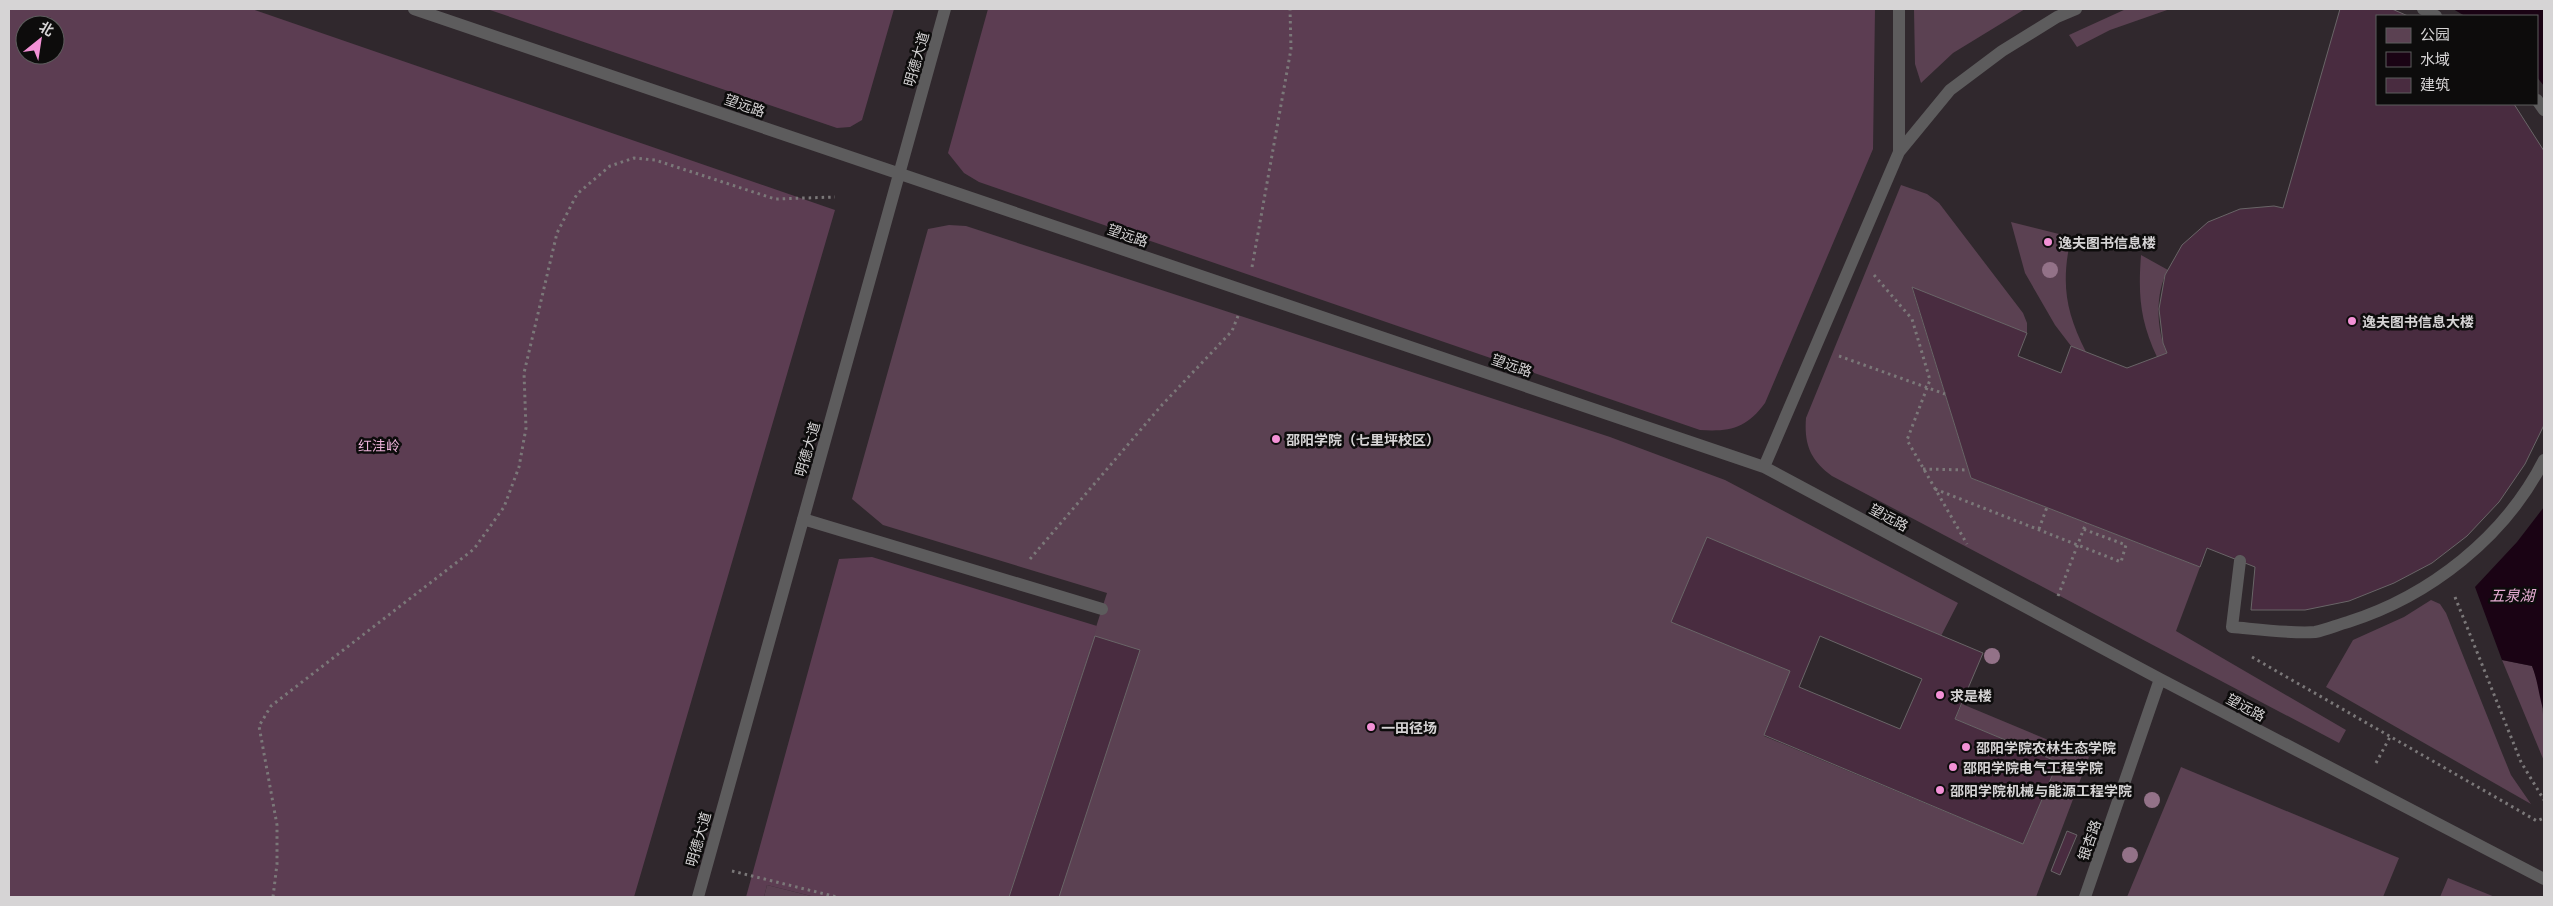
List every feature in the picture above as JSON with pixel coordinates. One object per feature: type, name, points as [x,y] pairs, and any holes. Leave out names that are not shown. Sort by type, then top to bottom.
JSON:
[{"type":"lane","name":"望远路","points":[[414,9],[1764,467],[2160,679],[2544,879]]},
{"type":"lane","name":"明德大道","points":[[698,897],[945,9]]},
{"type":"lane","points":[[1898,9],[1898,152]]},
{"type":"lane","points":[[1764,467],[1898,152],[1950,90],[2002,51],[2057,17],[2076,9]]},
{"type":"lane","points":[[2423,9],[2434,15]]},
{"type":"lane","points":[[2240,561],[2232,627],[2315,632],[2380,611],[2446,573],[2492,533],[2531,486],[2544,460]]},
{"type":"lane","points":[[803,519],[1102,609]]},
{"type":"lane","name":"银杏路","points":[[2085,897],[2160,679]]},
{"type":"path","points":[[1011,581],[1162,406],[1232,331],[1248,292],[1291,49],[1290,9]]},
{"type":"path","points":[[273,897],[277,864],[277,825],[260,726],[272,706],[474,549],[504,507],[520,467],[526,428],[524,373],[526,364],[557,233],[577,194],[610,166],[634,158],[655,160],[775,200],[835,197]]},
{"type":"path","points":[[1868,267],[1912,319],[1930,380],[1907,440],[1970,548]]},
{"type":"path","points":[[1815,348],[1945,394]]},
{"type":"path","points":[[1923,469],[1968,470]]},
{"type":"path","points":[[1934,488],[2121,562],[2126,545],[2083,528]]},
{"type":"path","points":[[2039,529],[2047,507]]},
{"type":"path","points":[[2049,620],[2086,522]]},
{"type":"path","points":[[2446,573],[2521,762],[2544,800]]},
{"type":"path","points":[[2249,655],[2538,821],[2544,818]]},
{"type":"path","points":[[707,864],[837,897]]},
{"type":"shaded area","name":"邵阳学院（七里坪校区）","points":[[9,9],[2544,9],[2544,897],[223,897],[22,65],[65,65],[65,15],[15,15],[15,34]]},
{"type":"green space","name":"红洼岭","points":[[9,9],[252,9],[835,210],[634,897],[9,897]]},
{"type":"green space","points":[[487,9],[894,9],[862,120],[850,127],[837,128]]},
{"type":"green space","points":[[988,9],[1875,9],[1873,149],[1765,403],[1751,418],[1737,427],[1720,430],[1700,430],[979,182],[964,173],[948,153]]},
{"type":"green space","points":[[1914,9],[2025,9],[1953,53],[1921,83],[1915,64]]},
{"type":"green space","points":[[2126,9],[2170,9],[2110,30],[2077,47],[2069,35]]},
{"type":"green space","points":[[1901,185],[1927,194],[1939,203],[2023,313],[2027,323],[2027,333],[1912,288],[1971,478],[2200,567],[2176,631],[2346,730],[2339,743],[1832,476],[1818,464],[1808,444],[1806,418]]},
{"type":"green space","points":[[2011,222],[2071,237],[2066,268],[2067,296],[2073,323],[2086,352],[2071,346],[2055,325],[2025,273]]},
{"type":"green space","points":[[949,225],[966,226],[1610,437],[1725,480],[1958,603],[1941,636],[1671,621],[1790,671],[1764,736],[2023,844],[2058,762],[1955,719],[1962,704],[2089,757],[2036,897],[1009,897],[1107,593],[883,525],[852,499],[928,229]]},
{"type":"green space","points":[[2141,255],[2168,270],[2161,289],[2158,311],[2163,344],[2167,353],[2157,357],[2147,331],[2140,296]]},
{"type":"green space","points":[[872,557],[1097,626],[1009,897],[815,897],[767,885],[764,897],[746,897],[839,559]]},
{"type":"green space","points":[[2431,600],[2440,604],[2446,613],[2511,775],[2531,804],[2326,687],[2353,640],[2404,617]]},
{"type":"green space","points":[[2502,660],[2532,666],[2542,701],[2544,761]]},
{"type":"green space","points":[[2181,767],[2399,858],[2383,897],[2127,897]]},
{"type":"green space","points":[[2448,878],[2495,897],[2440,897]]},
{"type":"green space","points":[[767,885],[815,897],[764,897]]},
{"type":"water","points":[[2453,9],[2544,9],[2544,86],[2538,78],[2538,15],[2463,15]]},
{"type":"water","name":"五泉湖","points":[[2544,507],[2544,712],[2532,666],[2502,660],[2475,587],[2517,542]]},
{"type":"building","name":"逸夫图书信息大楼","points":[[2340,9],[2392,9],[2406,15],[2376,15],[2376,105],[2515,105],[2544,151],[2544,425],[2525,464],[2499,502],[2467,536],[2432,563],[2394,583],[2349,601],[2305,610],[2251,610],[2255,567],[2207,548],[2200,567],[1971,478],[1912,287],[2027,333],[2018,356],[2061,373],[2071,346],[2127,368],[2167,353],[2163,343],[2159,309],[2165,275],[2182,245],[2208,222],[2240,209],[2274,206],[2283,208]]},
{"type":"building","name":"求是楼","points":[[1707,537],[1983,653],[1955,719],[2058,762],[2023,844],[1764,735],[1790,671],[1671,622]],"holes":[[[1820,636],[1922,679],[1900,729],[1799,687]]]},
{"type":"building","points":[[1095,636],[1140,650],[1059,897],[1009,897]]},
{"type":"building","points":[[2067,831],[2077,835],[2060,875],[2051,871]]},
{"type":"place","name":"逸夫图书信息楼","points":[[2048,242]]},
{"type":"place","name":"逸夫图书信息大楼","points":[[2352,321]]},
{"type":"place","name":"邵阳学院（七里坪校区）","points":[[1276,439]]},
{"type":"place","name":"求是楼","points":[[1940,695]]},
{"type":"place","name":"一田径场","points":[[1371,727]]},
{"type":"place","name":"邵阳学院农林生态学院","points":[[1966,747]]},
{"type":"place","name":"邵阳学院电气工程学院","points":[[1953,767]]},
{"type":"place","name":"邵阳学院机械与能源工程学院","points":[[1940,790]]}]
